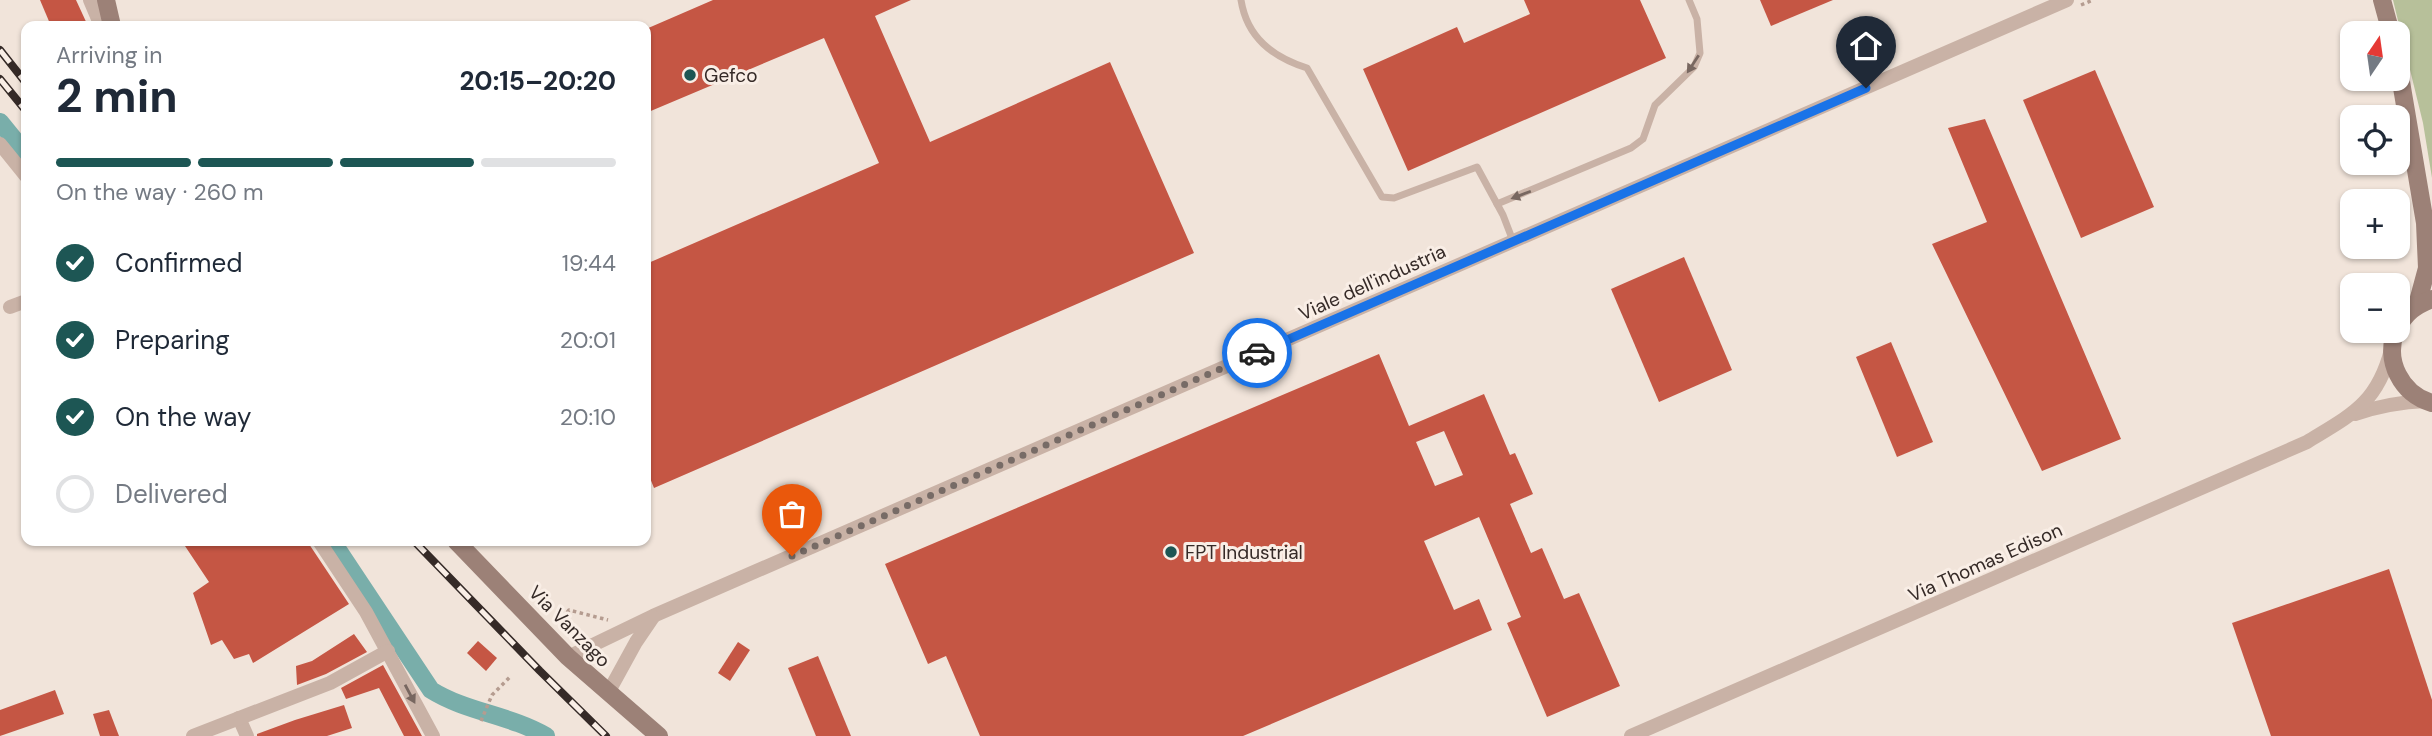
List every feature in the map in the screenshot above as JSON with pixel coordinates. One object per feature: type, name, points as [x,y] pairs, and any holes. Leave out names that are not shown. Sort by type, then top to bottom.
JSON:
[{"type":"street","points":[[90,0],[99,21]]},
{"type":"street","points":[[106,0],[111,21]]},
{"type":"street","name":"Viale dell'industria","points":[[568,657],[653,616],[2067,0]]},
{"type":"street","points":[[2382,0],[2387,21]]},
{"type":"street","points":[[2403,91],[2425,223],[2427,268],[2424,302]]},
{"type":"street","points":[[0,144],[21,170]]},
{"type":"street","points":[[2425,223],[2432,244]]},
{"type":"street","points":[[10,307],[21,303]]},
{"type":"street","name":"Via Thomas Edison","points":[[2350,416],[2375,391],[2386,370],[2393,343]]},
{"type":"street","points":[[2394,343],[2393,364],[2400,380],[2411,393],[2429,402]]},
{"type":"street","name":"Via Thomas Edison","points":[[1631,736],[2295,448],[2350,416],[2388,404],[2429,402]]},
{"type":"street","points":[[322,546],[366,612],[433,736]]},
{"type":"street","name":"Via Vanzago","points":[[461,546],[568,657],[659,736]]},
{"type":"street","points":[[608,693],[653,616]]},
{"type":"street","points":[[193,736],[330,683],[388,651]]},
{"type":"street","points":[[240,718],[247,736]]},
{"type":"lane","points":[[1241,0],[1243,13],[1264,47],[1285,61],[1307,68],[1382,197],[1394,198],[1477,167],[1513,241]]},
{"type":"lane","points":[[1497,204],[1631,148],[1643,139],[1655,105],[1694,67],[1700,53],[1697,19],[1689,0]]},
{"type":"path","points":[[558,623],[569,610],[599,618]]},
{"type":"path","points":[[481,721],[492,695],[510,677]]},
{"type":"green space","points":[[2393,0],[2432,0],[2432,178],[2423,123],[2410,70],[2410,21],[2398,21]]},
{"type":"building","points":[[40,0],[76,0],[86,21],[49,21]]},
{"type":"building","points":[[713,0],[911,0],[875,16],[930,142],[1110,62],[1194,253],[654,488],[651,480],[651,262],[879,163],[824,38],[651,111],[651,27]]},
{"type":"building","points":[[1524,0],[1640,0],[1666,58],[1408,171],[1363,69],[1457,27],[1464,43],[1530,14]]},
{"type":"building","points":[[1760,0],[1833,0],[1771,26]]},
{"type":"building","points":[[2095,70],[2154,207],[2081,238],[2023,100]]},
{"type":"building","points":[[1985,119],[2121,439],[2042,471],[1932,244],[1987,222],[1948,128]]},
{"type":"building","points":[[1684,257],[1732,370],[1659,402],[1611,289]]},
{"type":"building","points":[[1891,342],[1933,442],[1897,457],[1856,357]]},
{"type":"building","name":"FPT Industrial","points":[[1379,354],[1409,426],[1484,394],[1510,455],[1515,453],[1533,494],[1510,504],[1531,553],[1542,548],[1564,599],[1579,593],[1620,686],[1547,717],[1507,623],[1521,617],[1479,517],[1424,541],[1454,610],[1479,599],[1492,630],[1243,736],[980,736],[946,656],[928,664],[885,564]],"holes":[[[1444,431],[1463,475],[1435,486],[1416,442]]]},
{"type":"building","points":[[185,546],[310,546],[349,604],[253,663],[249,654],[234,659],[222,640],[211,645],[193,593],[209,582]]},
{"type":"building","points":[[2389,569],[2432,700],[2432,736],[2271,736],[2232,623]]},
{"type":"building","points":[[354,634],[367,652],[326,674],[297,685],[296,666],[312,661]]},
{"type":"building","points":[[478,641],[497,658],[486,671],[467,653]]},
{"type":"building","points":[[738,642],[750,650],[730,681],[718,673]]},
{"type":"building","points":[[818,656],[851,736],[816,736],[788,668]]},
{"type":"building","points":[[383,665],[422,736],[404,736],[379,688],[346,699],[341,688]]},
{"type":"building","points":[[55,690],[64,714],[0,736],[0,710]]},
{"type":"building","points":[[344,705],[352,728],[327,736],[257,736],[295,720]]},
{"type":"building","points":[[109,710],[119,736],[100,736],[93,714]]},
{"type":"waterway","points":[[0,122],[21,148]]},
{"type":"waterway","points":[[335,546],[431,690],[459,704],[518,723],[546,736]]},
{"type":"railway","points":[[0,50],[21,77]]},
{"type":"railway","points":[[0,79],[21,105]]},
{"type":"railway","points":[[419,546],[606,736]]},
{"type":"way so far","points":[[792,556],[1257,353]]},
{"type":"place","name":"Gefco","points":[[690,75]]},
{"type":"place","name":"FPT Industrial","points":[[1171,552]]},
{"type":"route","points":[[1257,353],[1866,88]]}]
